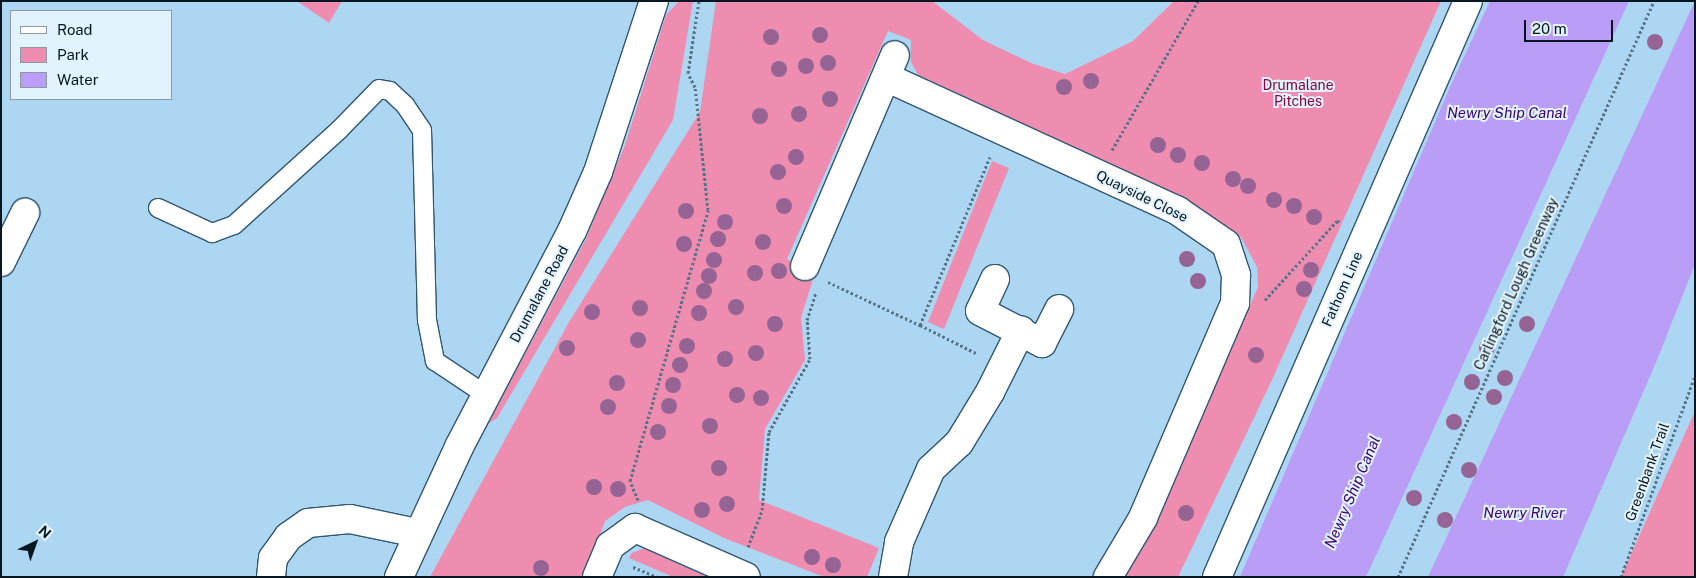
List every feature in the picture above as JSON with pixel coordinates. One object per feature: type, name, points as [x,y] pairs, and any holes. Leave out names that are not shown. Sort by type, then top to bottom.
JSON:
[{"type":"street","name":"Drumalane Road","points":[[399,577],[417,533],[486,395],[572,231],[598,172],[654,1]]},
{"type":"street","name":"Fathom Line","points":[[1217,577],[1468,1]]},
{"type":"street","name":"Quayside Close","points":[[813,272],[892,66],[1002,130],[1178,211],[1226,244],[1236,275],[1235,303],[1143,518],[1108,577]]},
{"type":"street","points":[[1,262],[26,213]]},
{"type":"street","points":[[995,279],[980,310],[1042,343],[1058,309]]},
{"type":"street","points":[[893,577],[899,542],[931,469],[958,443],[1003,366],[1020,330]]},
{"type":"street","points":[[271,577],[273,558],[288,537],[308,523],[350,519],[417,533]]},
{"type":"street","points":[[596,577],[610,546],[634,528],[741,575]]},
{"type":"lane","points":[[158,208],[212,233],[234,225],[339,130],[379,89],[390,91],[405,105],[422,130],[427,320],[435,361],[486,395]]},
{"type":"path","points":[[634,528],[639,503],[630,481],[708,210],[695,87],[688,73],[699,1]]},
{"type":"path","points":[[1098,174],[1198,1]]},
{"type":"path","name":"Carlingford Lough Greenway","points":[[1398,577],[1654,1]]},
{"type":"path","points":[[920,325],[1002,130]]},
{"type":"path","points":[[1231,312],[1249,318],[1338,221],[1348,224]]},
{"type":"path","points":[[741,575],[762,510],[769,432],[810,359],[807,320],[813,272],[1003,366]]},
{"type":"path","name":"Greenbank Trail","points":[[1621,577],[1695,376]]},
{"type":"green space","points":[[297,1],[342,1],[329,23]]},
{"type":"green space","points":[[679,1],[693,1],[673,120],[497,418],[488,424],[586,239],[625,145],[666,15]]},
{"type":"green space","name":"Drumalane Pitches","points":[[716,1],[932,1],[983,40],[1031,63],[1065,74],[1133,41],[1174,1],[1441,1],[1272,380],[1178,577],[1124,577],[1162,504],[1258,287],[1257,267],[1241,237],[1204,212],[1152,184],[918,75],[911,62],[911,40],[888,31],[787,259],[814,276],[801,318],[805,360],[765,429],[759,500],[879,548],[867,577],[824,577],[724,538],[648,500],[625,507],[605,521],[585,577],[430,577],[569,322],[700,112]]},
{"type":"green space","points":[[992,161],[1009,168],[944,329],[928,322]]},
{"type":"green space","points":[[1695,411],[1695,577],[1621,577]]},
{"type":"green space","points":[[647,547],[703,573],[704,577],[673,577],[629,558],[632,553]]},
{"type":"water","name":"Newry Ship Canal","points":[[1490,1],[1629,1],[1366,577],[1240,577],[1450,87]]},
{"type":"water","name":"Newry River","points":[[1695,1],[1695,264],[1657,360],[1563,577],[1428,577]]}]
